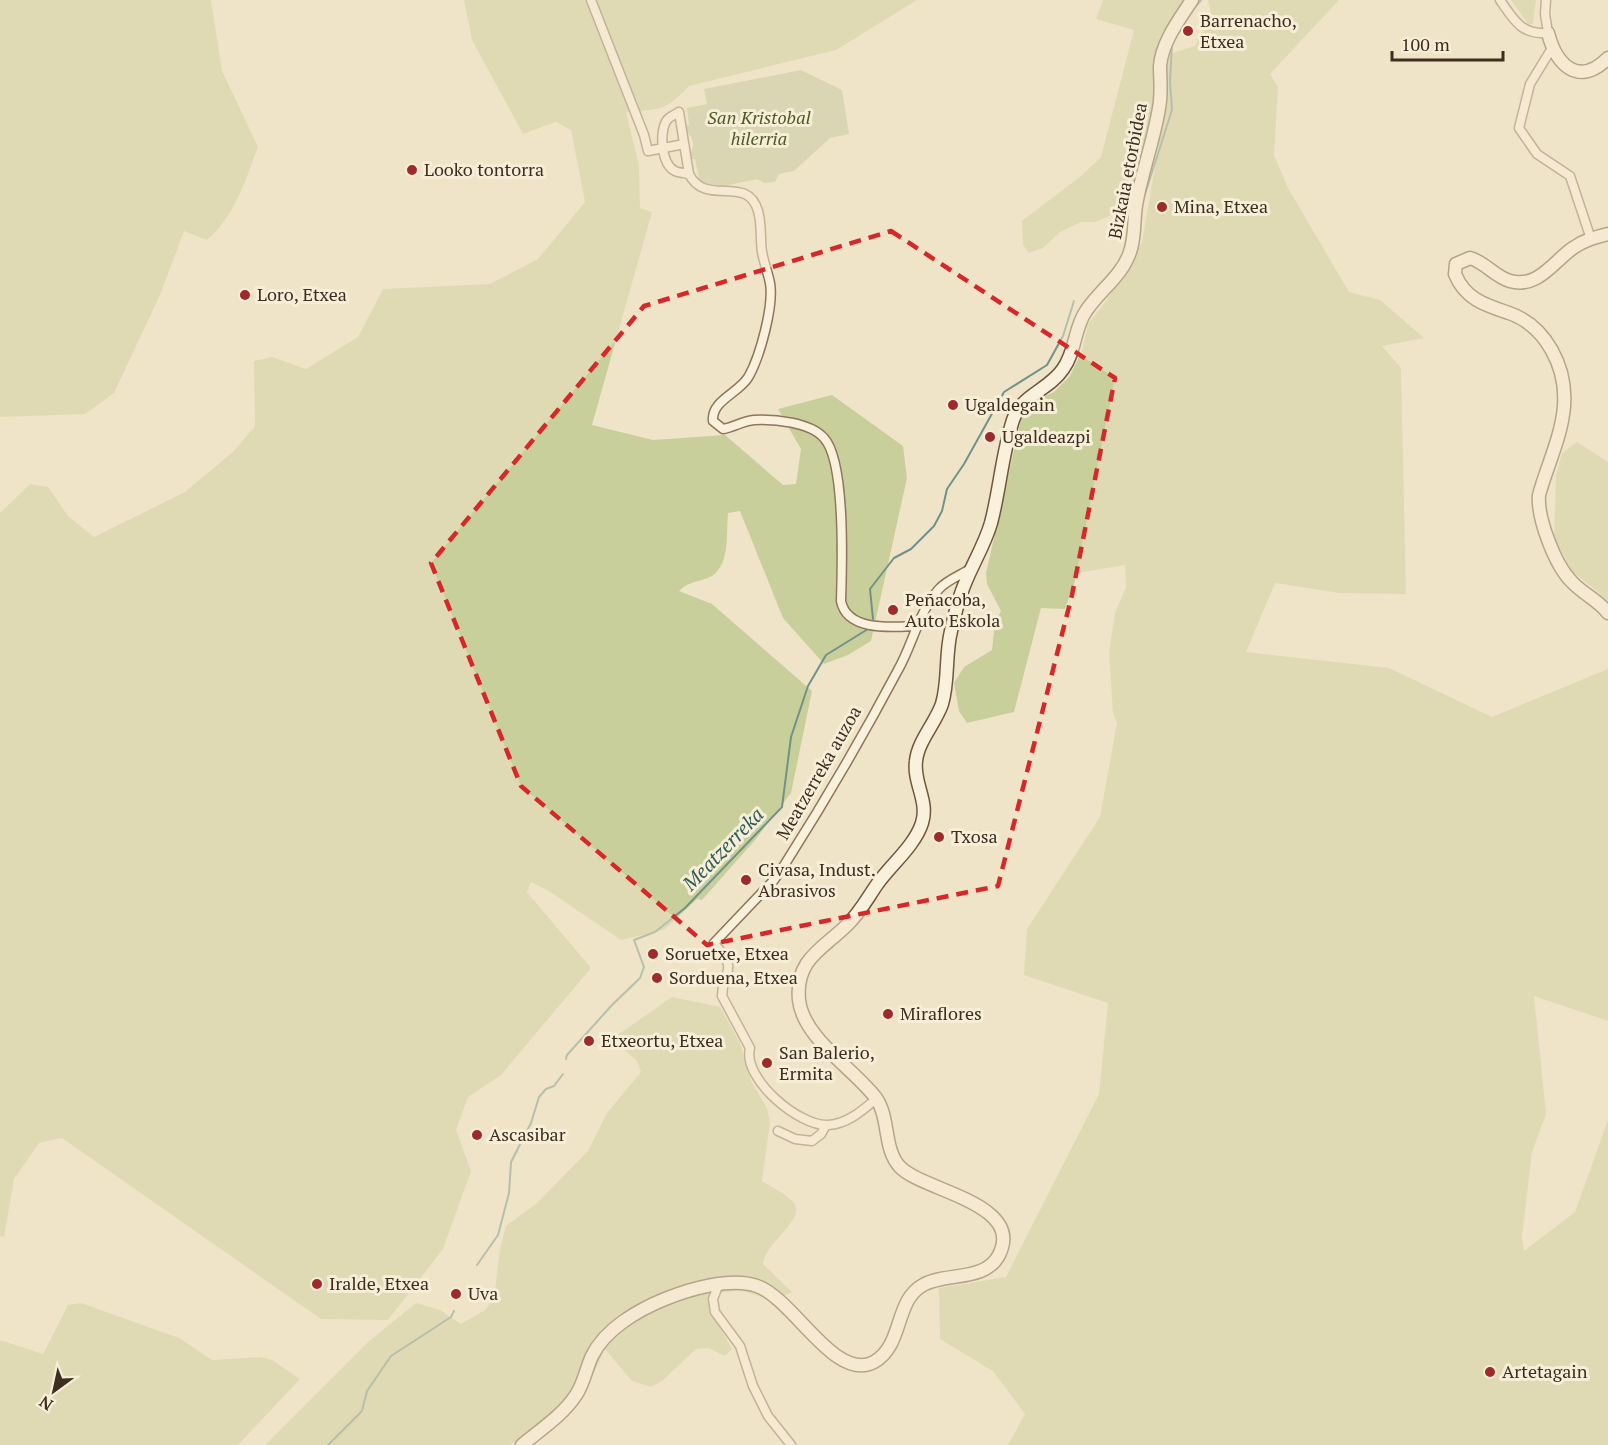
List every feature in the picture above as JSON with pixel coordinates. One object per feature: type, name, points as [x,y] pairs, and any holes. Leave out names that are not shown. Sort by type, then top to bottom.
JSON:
[{"type":"street","points":[[591,0],[644,135],[648,151],[684,144]]},
{"type":"street","name":"Bizkaia etorbidea","points":[[522,1445],[570,1403],[581,1387],[595,1350],[623,1321],[664,1300],[718,1286],[739,1283],[756,1286],[772,1294],[827,1349],[851,1366],[860,1366],[877,1360],[885,1353],[893,1342],[908,1299],[918,1287],[944,1278],[980,1271],[996,1260],[1002,1246],[1001,1232],[990,1213],[902,1169],[895,1162],[881,1106],[806,1021],[799,998],[800,983],[812,956],[849,924],[921,825],[924,804],[917,778],[916,756],[942,704],[950,637],[962,589],[991,523],[1016,411],[1022,403],[1061,373],[1074,347],[1083,315],[1120,270],[1131,249],[1136,205],[1159,110],[1162,83],[1161,61],[1168,40],[1192,0]]},
{"type":"street","points":[[1500,0],[1525,32],[1548,33]]},
{"type":"street","points":[[1546,0],[1545,14],[1552,48],[1564,66],[1581,71],[1596,67],[1608,58]]},
{"type":"street","points":[[1552,48],[1530,84],[1519,128],[1537,154],[1566,171],[1570,176],[1592,239]]},
{"type":"street","points":[[689,174],[674,171],[668,164],[662,148],[664,127],[669,118],[679,112],[689,174],[694,184],[706,191],[742,192],[751,197],[758,211],[762,252],[771,284],[767,320],[750,374],[739,388],[718,404],[713,421],[723,429],[752,420],[782,422],[808,429],[825,439],[833,457],[840,495],[844,610],[853,619],[872,625],[915,626]]},
{"type":"street","points":[[1608,234],[1574,247],[1543,274],[1527,282],[1511,281],[1501,277],[1470,258],[1456,264],[1455,274],[1467,295],[1518,317],[1540,333],[1550,346],[1564,387],[1564,406],[1544,475],[1538,510],[1548,536],[1571,581],[1608,613]]},
{"type":"street","name":"Meatzerreka auzoa","points":[[826,1125],[814,1122],[769,1094],[751,1070],[747,1058],[750,1048],[722,996],[730,971],[725,958],[714,943],[774,880],[785,864],[897,673],[912,643],[915,626],[940,588],[973,566]]},
{"type":"street","points":[[778,1131],[795,1139],[812,1141],[821,1134],[826,1125],[847,1120],[876,1099]]},
{"type":"street","points":[[718,1286],[713,1299],[715,1312],[740,1346],[753,1386],[766,1412],[791,1445]]},
{"type":"highlighted area","points":[[891,231],[1115,378],[1072,595],[998,886],[707,945],[521,786],[431,563],[644,306]]},
{"type":"green space","points":[[0,0],[211,0],[222,71],[258,147],[244,185],[217,231],[207,240],[184,231],[160,295],[114,393],[85,414],[0,417]]},
{"type":"green space","points":[[464,0],[917,0],[836,50],[689,86],[674,101],[661,108],[626,112],[639,165],[640,208],[652,212],[592,425],[653,440],[725,435],[783,485],[796,484],[801,449],[778,409],[832,395],[903,446],[907,478],[871,641],[848,655],[824,664],[783,618],[740,511],[728,513],[726,550],[721,567],[708,578],[689,584],[679,591],[712,604],[812,691],[791,793],[755,840],[702,900],[697,899],[664,930],[621,940],[549,891],[531,882],[527,892],[591,968],[501,1075],[468,1097],[456,1130],[471,1171],[443,1249],[388,1320],[321,1319],[62,1138],[39,1143],[14,1179],[4,1237],[0,1236],[0,513],[30,484],[48,487],[68,516],[94,537],[185,492],[234,451],[255,426],[254,361],[272,357],[306,369],[358,337],[383,289],[490,284],[538,259],[585,202],[571,130],[556,122],[523,134],[472,40]]},
{"type":"green space","points":[[1103,0],[1187,0],[1169,32],[1156,107],[1131,207],[1095,222],[1081,222],[1060,232],[1043,248],[1029,253],[1023,245],[1022,221],[1081,176],[1101,157],[1134,30],[1096,19]]},
{"type":"green space","points":[[1208,0],[1339,0],[1270,74],[1278,87],[1274,155],[1288,188],[1349,292],[1380,300],[1424,338],[1382,346],[1401,368],[1406,594],[1339,593],[1275,583],[1246,652],[1389,668],[1492,717],[1608,669],[1608,1021],[1534,996],[1546,1114],[1532,1152],[1522,1237],[1524,1251],[1575,1212],[1608,1120],[1608,1445],[1008,1445],[1025,1414],[993,1371],[940,1339],[939,1288],[1006,1277],[1099,1094],[1108,1003],[1024,975],[1027,929],[1100,817],[1117,723],[1113,713],[1109,653],[1115,613],[1126,587],[1125,565],[1078,573],[1065,609],[1041,608],[1014,712],[967,723],[959,711],[954,683],[964,667],[992,650],[995,622],[1001,611],[987,584],[986,573],[1022,415],[1032,402],[1054,392],[1070,376],[1082,351],[1088,324],[1106,301],[1142,242],[1166,102],[1166,55],[1195,46],[1212,17]]},
{"type":"green space","points":[[1511,0],[1536,0],[1533,24],[1528,24]]},
{"type":"green space","name":"San Kristobal hilerria","points":[[801,70],[842,90],[849,134],[830,138],[794,171],[779,174],[775,182],[764,183],[757,179],[724,186],[700,184],[695,159],[691,159],[693,141],[685,126],[689,125],[687,108],[707,104],[704,89]]},
{"type":"green space","points":[[1577,442],[1608,462],[1608,605],[1598,592],[1572,571],[1554,538],[1556,475],[1562,453]]},
{"type":"green space","points":[[672,997],[720,1007],[740,1043],[751,1081],[767,1108],[770,1123],[762,1181],[788,1197],[794,1203],[796,1210],[790,1224],[765,1256],[763,1264],[792,1292],[773,1301],[741,1290],[714,1294],[710,1310],[732,1349],[725,1356],[708,1348],[696,1349],[662,1381],[651,1387],[632,1381],[605,1349],[582,1397],[510,1445],[265,1445],[367,1343],[416,1303],[440,1310],[461,1324],[485,1310],[494,1298],[500,1249],[506,1226],[537,1203],[588,1151],[607,1113],[641,1072],[637,1061],[612,1039]]},
{"type":"green space","points":[[81,1303],[179,1338],[212,1360],[261,1357],[272,1360],[300,1379],[238,1445],[0,1445],[0,1340],[43,1354],[68,1305]]},
{"type":"waterway","name":"Meatzerreka","points":[[1187,17],[1201,0]]},
{"type":"waterway","name":"Meatzerreka","points":[[1145,194],[1172,110],[1170,82],[1172,43]]},
{"type":"waterway","name":"Meatzerreka","points":[[873,619],[870,589],[894,558],[911,549],[934,526],[942,511],[947,489],[964,464],[1004,392],[1047,365],[1063,336],[1074,301]]},
{"type":"waterway","name":"Meatzerreka","points":[[566,1059],[567,1055],[612,1005],[640,978],[644,967],[634,940],[655,932],[685,908],[782,807],[791,737],[808,686],[826,655],[868,629]]},
{"type":"waterway","name":"Meatzerreka","points":[[477,1265],[498,1235],[509,1193],[511,1162],[531,1123],[539,1097],[546,1089],[554,1086],[563,1074]]},
{"type":"waterway","name":"Meatzerreka","points":[[328,1445],[362,1411],[367,1391],[391,1356],[451,1317],[454,1311]]},
{"type":"place","name":"Barrenacho, Etxea","points":[[1188,31]]},
{"type":"place","name":"Looko tontorra","points":[[412,170]]},
{"type":"place","name":"Mina, Etxea","points":[[1162,207]]},
{"type":"place","name":"Loro, Etxea","points":[[245,295]]},
{"type":"place","name":"Ugaldegain","points":[[953,405]]},
{"type":"place","name":"Ugaldeazpi","points":[[990,437]]},
{"type":"place","name":"Peñacoba, Auto Eskola","points":[[893,610]]},
{"type":"place","name":"Txosa","points":[[939,837]]},
{"type":"place","name":"Civasa, Indust. Abrasivos","points":[[746,880]]},
{"type":"place","name":"Soruetxe, Etxea","points":[[653,954]]},
{"type":"place","name":"Sorduena, Etxea","points":[[657,978]]},
{"type":"place","name":"Miraflores","points":[[888,1014]]},
{"type":"place","name":"Etxeortu, Etxea","points":[[589,1041]]},
{"type":"place","name":"San Balerio, Ermita","points":[[767,1063]]},
{"type":"place","name":"Ascasibar","points":[[477,1135]]},
{"type":"place","name":"Iralde, Etxea","points":[[317,1284]]},
{"type":"place","name":"Uva","points":[[456,1294]]},
{"type":"place","name":"Artetagain","points":[[1490,1372]]}]
